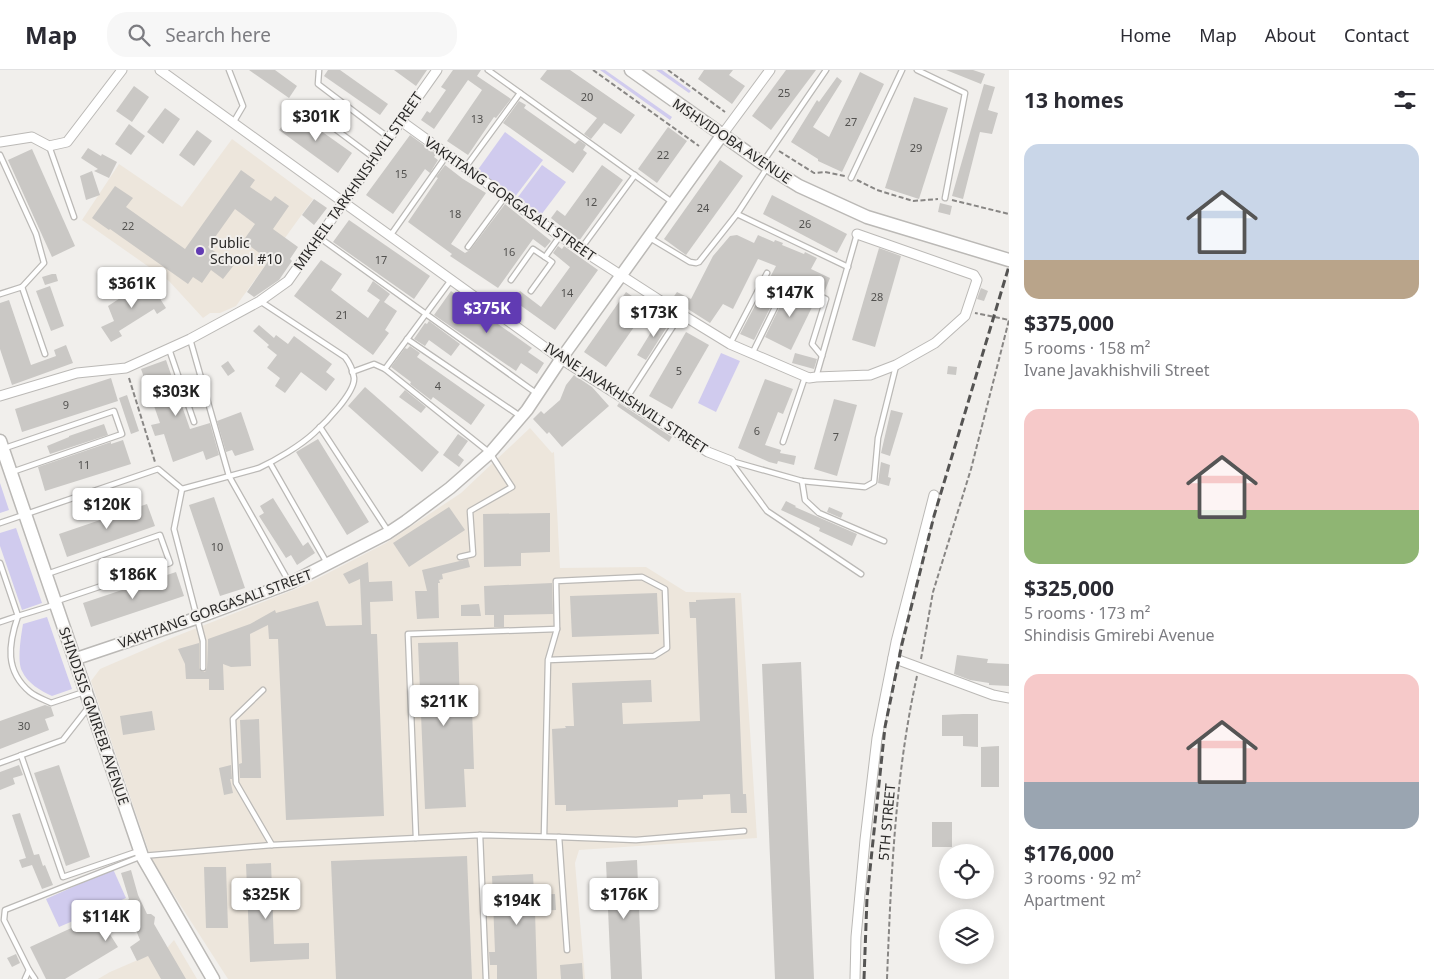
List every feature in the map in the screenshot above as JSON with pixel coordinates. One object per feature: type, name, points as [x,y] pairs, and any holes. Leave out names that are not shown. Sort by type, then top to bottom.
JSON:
[{"type":"main road","name":"MSHVIDOBA AVENUE","points":[[631,70],[765,165],[799,186],[867,217],[1004,259]]},
{"type":"main road","name":"SHINDISIS GMIREBI AVENUE","points":[[1,445],[141,853],[213,979]]},
{"type":"street","points":[[0,142],[32,137],[48,146],[67,142],[122,70]]},
{"type":"street","name":"IVANE JAVAKHISHVILI STREET","points":[[160,70],[561,359],[708,452],[731,460]]},
{"type":"street","name":"MIKHEIL TARKHNISHVILI STREET","points":[[0,396],[77,373],[126,368],[190,339],[260,301],[288,281],[437,70]]},
{"type":"street","name":"VAKHTANG GORGASALI STREET","points":[[75,660],[290,584],[406,522],[450,488],[490,454],[521,417],[620,275],[770,70]]},
{"type":"street","name":"VAKHTANG GORGASALI STREET","points":[[401,121],[580,250],[681,314],[730,344],[809,378],[816,376],[870,375],[896,365],[935,343],[965,316],[977,280],[974,275],[857,234]]},
{"type":"street","points":[[855,979],[856,937],[877,738],[893,658],[934,494]]},
{"type":"street","points":[[893,658],[993,695],[1009,698]]},
{"type":"lane","points":[[229,70],[243,106],[233,123]]},
{"type":"lane","points":[[320,70],[318,84],[389,138]]},
{"type":"lane","points":[[648,237],[690,262],[696,263],[737,214],[765,165],[826,70]]},
{"type":"lane","points":[[851,178],[902,70]]},
{"type":"lane","points":[[917,70],[965,93],[945,198]]},
{"type":"lane","points":[[492,71],[673,203]]},
{"type":"lane","points":[[465,168],[520,93]]},
{"type":"lane","points":[[307,108],[374,158]]},
{"type":"lane","points":[[48,146],[74,217]]},
{"type":"lane","points":[[390,236],[447,154]]},
{"type":"lane","points":[[0,155],[36,234],[44,263],[22,287],[0,294]]},
{"type":"lane","points":[[580,250],[635,175]]},
{"type":"lane","points":[[468,247],[505,197]]},
{"type":"lane","points":[[737,214],[848,267]]},
{"type":"lane","points":[[816,376],[857,234]]},
{"type":"lane","points":[[545,257],[560,236]]},
{"type":"lane","points":[[320,238],[538,394]]},
{"type":"lane","points":[[511,280],[533,249],[552,262],[531,291]]},
{"type":"lane","points":[[730,344],[767,273]]},
{"type":"lane","points":[[385,369],[451,280]]},
{"type":"lane","points":[[751,354],[788,281],[826,298],[812,344],[822,356]]},
{"type":"lane","points":[[22,287],[45,354]]},
{"type":"lane","points":[[182,489],[259,468],[270,463],[313,434],[350,392],[354,379],[349,362],[345,357],[260,301]]},
{"type":"lane","points":[[626,399],[681,314]]},
{"type":"lane","points":[[190,339],[229,476],[290,584]]},
{"type":"lane","points":[[407,339],[521,417]]},
{"type":"lane","points":[[170,349],[194,422]]},
{"type":"lane","points":[[352,372],[374,364],[385,369],[490,454],[512,487],[470,511],[473,554],[460,557]]},
{"type":"lane","name":"IVANE JAVAKHISHVILI STREET","points":[[731,460],[802,481],[865,487],[874,482],[878,438],[896,365]]},
{"type":"lane","points":[[783,442],[805,377]]},
{"type":"lane","points":[[1,445],[114,411],[122,434],[11,473]]},
{"type":"lane","points":[[320,427],[388,532]]},
{"type":"lane","points":[[731,460],[767,512],[861,574]]},
{"type":"lane","points":[[270,463],[328,565]]},
{"type":"lane","points":[[0,523],[158,470],[182,489]]},
{"type":"lane","points":[[802,481],[805,500],[819,513],[884,541]]},
{"type":"lane","points":[[182,489],[174,529],[203,641],[202,668]]},
{"type":"lane","points":[[0,622],[170,563],[160,535],[46,575]]},
{"type":"lane","points":[[0,562],[18,616],[11,637],[11,656],[15,676],[31,693],[51,703],[86,692]]},
{"type":"lane","points":[[544,836],[548,660],[557,629],[556,581],[642,576],[665,589],[666,648],[654,656],[548,660]]},
{"type":"lane","points":[[416,838],[408,634],[557,629]]},
{"type":"lane","points":[[263,690],[233,719],[236,782],[272,845]]},
{"type":"lane","points":[[0,763],[62,740],[90,705]]},
{"type":"lane","points":[[21,755],[63,877],[141,853],[480,835],[636,840],[744,831]]},
{"type":"lane","points":[[480,835],[486,979]]},
{"type":"lane","points":[[559,837],[567,950]]},
{"type":"lane","points":[[35,979],[4,920],[5,910],[141,853]]},
{"type":"lane","points":[[25,979],[29,970]]},
{"type":"path","points":[[593,70],[699,146]]},
{"type":"path","points":[[668,70],[725,112]]},
{"type":"path","points":[[945,198],[1009,214]]},
{"type":"path","name":"5TH STREET","points":[[886,979],[897,805],[908,718],[933,592],[971,469],[1009,320],[976,312],[965,316]]},
{"type":"path","points":[[126,368],[158,470]]},
{"type":"shaded area","points":[[600,70],[605,70],[672,117],[670,120]]},
{"type":"shaded area","points":[[656,70],[662,70],[691,91],[689,93]]},
{"type":"shaded area","points":[[505,132],[543,160],[514,198],[477,171]]},
{"type":"shaded area","name":"Public School #10","points":[[232,139],[313,199],[236,306],[220,313],[210,313],[203,318],[169,281],[82,220],[119,164],[182,207]]},
{"type":"shaded area","points":[[542,165],[566,182],[541,215],[518,197]]},
{"type":"shaded area","points":[[721,353],[740,361],[716,412],[698,403]]},
{"type":"shaded area","points":[[530,428],[552,453],[554,452],[560,568],[646,567],[686,592],[741,593],[757,838],[579,850],[575,863],[585,979],[228,979],[152,861],[91,681],[100,669],[174,637],[301,587],[386,543],[461,493]]},
{"type":"shaded area","points":[[0,483],[9,510],[0,513]]},
{"type":"shaded area","points":[[16,528],[42,603],[22,610],[0,546],[0,533]]},
{"type":"shaded area","points":[[47,617],[72,689],[52,696],[39,689],[27,679],[22,671],[20,661],[23,624]]},
{"type":"shaded area","points":[[113,869],[126,898],[59,927],[46,899]]},
{"type":"shaded area","points":[[174,940],[197,979],[98,979],[168,947]]},
{"type":"building","points":[[249,70],[275,70],[297,86],[289,98]]},
{"type":"building","points":[[328,70],[340,70],[388,104],[380,115],[324,76]]},
{"type":"building","points":[[394,70],[427,70],[416,86]]},
{"type":"building","points":[[453,70],[481,70],[477,76],[511,99],[496,118],[494,117],[468,155],[447,141],[482,90],[468,80],[434,129],[421,120],[427,111],[430,113],[446,90],[441,87]]},
{"type":"building","points":[[547,70],[570,70],[635,115],[621,134],[604,123],[591,139],[584,134],[597,118],[540,79]]},
{"type":"building","points":[[704,70],[733,70],[729,75],[745,86],[732,104],[698,79]]},
{"type":"building","points":[[786,70],[816,70],[771,130],[752,116]]},
{"type":"building","points":[[946,70],[973,70],[985,74],[981,84]]},
{"type":"building","points":[[860,72],[884,84],[842,172],[818,161],[818,159],[791,142],[817,100],[819,102],[837,77],[842,81],[813,127],[829,137]]},
{"type":"building","points":[[984,84],[995,87],[988,110],[998,113],[992,134],[980,132],[963,199],[952,196]]},
{"type":"building","points":[[134,86],[149,97],[132,122],[116,111]]},
{"type":"building","points":[[914,97],[948,108],[919,199],[885,188]]},
{"type":"building","points":[[519,101],[526,105],[524,108],[575,144],[579,140],[586,145],[583,150],[587,153],[573,173],[503,123]]},
{"type":"building","points":[[165,108],[180,119],[163,144],[147,132]]},
{"type":"building","points":[[293,111],[352,153],[338,173],[279,130]]},
{"type":"building","points":[[129,124],[145,136],[131,155],[115,144]]},
{"type":"building","points":[[668,127],[687,141],[657,183],[638,169]]},
{"type":"building","points":[[197,130],[212,141],[194,166],[179,155]]},
{"type":"building","points":[[410,135],[436,154],[434,157],[438,160],[430,173],[425,169],[393,214],[366,195]]},
{"type":"building","points":[[88,148],[101,156],[102,154],[117,162],[109,178],[94,171],[98,169],[81,158]]},
{"type":"building","points":[[32,149],[75,246],[52,257],[8,160]]},
{"type":"building","points":[[720,160],[743,176],[686,255],[664,239]]},
{"type":"building","points":[[445,165],[486,193],[451,244],[465,253],[470,250],[505,204],[551,241],[545,248],[533,239],[498,288],[450,256],[452,254],[408,222]]},
{"type":"building","points":[[602,165],[623,180],[579,241],[551,218],[557,210],[565,216]]},
{"type":"building","points":[[241,170],[255,180],[250,187],[271,201],[275,196],[289,206],[273,229],[298,247],[290,259],[292,261],[279,280],[254,297],[247,292],[269,260],[243,241],[255,224],[235,209],[208,247],[234,265],[223,279],[211,270],[202,283],[193,277],[188,284],[92,218],[115,186],[133,198],[126,207],[185,249]]},
{"type":"building","points":[[92,171],[100,195],[86,200],[80,176]]},
{"type":"building","points":[[772,195],[847,234],[837,253],[763,214]]},
{"type":"building","points":[[314,199],[327,208],[314,225],[302,215]]},
{"type":"building","points":[[940,203],[952,206],[950,215],[938,212]]},
{"type":"building","points":[[349,220],[430,276],[414,299],[333,242]]},
{"type":"building","points":[[737,235],[754,243],[758,235],[774,242],[775,240],[783,243],[782,245],[804,254],[805,252],[817,258],[811,269],[830,278],[824,293],[790,277],[785,278],[754,340],[740,334],[776,266],[758,259],[733,309],[723,304],[710,323],[672,299],[677,292],[691,299],[713,256],[730,236]]},
{"type":"building","points":[[558,246],[562,249],[564,246],[598,270],[555,330],[513,300],[520,291],[541,307],[570,267],[553,253]]},
{"type":"building","points":[[879,248],[901,256],[875,347],[852,340]]},
{"type":"building","points":[[321,260],[342,274],[331,290],[368,318],[380,300],[367,291],[373,281],[390,294],[384,302],[397,311],[385,330],[389,333],[373,355],[294,296]]},
{"type":"building","points":[[56,274],[58,281],[45,285],[42,277]]},
{"type":"building","points":[[148,280],[166,308],[157,314],[154,309],[119,331],[122,336],[111,342],[101,327],[114,321],[108,306]]},
{"type":"building","points":[[50,286],[64,326],[51,331],[36,291]]},
{"type":"building","points":[[790,286],[816,299],[791,350],[765,337]]},
{"type":"building","points":[[981,288],[988,291],[984,301],[977,299]]},
{"type":"building","points":[[451,291],[532,348],[528,352],[544,363],[537,374],[521,363],[516,371],[434,315]]},
{"type":"building","points":[[626,292],[648,307],[606,367],[584,352]]},
{"type":"building","points":[[9,300],[31,365],[56,356],[54,350],[66,345],[73,363],[12,385],[0,349],[0,303]]},
{"type":"building","points":[[661,316],[670,322],[646,360],[637,355]]},
{"type":"building","points":[[429,321],[460,344],[451,356],[429,340],[425,346],[414,339],[425,323],[427,324]]},
{"type":"building","points":[[259,325],[274,338],[276,335],[288,344],[294,336],[332,364],[326,372],[335,379],[326,391],[301,372],[285,393],[275,386],[280,378],[267,368],[277,355],[253,331]]},
{"type":"building","points":[[686,332],[709,345],[672,409],[649,396]]},
{"type":"building","points":[[410,346],[420,353],[417,357],[485,405],[471,425],[433,397],[431,400],[391,367],[405,348],[407,349]]},
{"type":"building","points":[[795,353],[817,359],[814,369],[792,363]]},
{"type":"building","points":[[166,360],[190,429],[210,423],[219,455],[206,460],[203,451],[173,462],[164,434],[155,436],[151,425],[160,423],[141,369]]},
{"type":"building","points":[[228,361],[235,371],[228,376],[221,366]]},
{"type":"building","points":[[948,366],[957,367],[956,375],[947,374]]},
{"type":"building","points":[[574,375],[592,387],[609,406],[562,447],[549,432],[547,434],[533,419],[541,411],[544,414],[560,400],[566,385]]},
{"type":"building","points":[[111,378],[118,401],[22,432],[15,409]]},
{"type":"building","points":[[765,379],[793,389],[783,414],[778,412],[765,445],[781,450],[780,453],[796,456],[794,465],[778,461],[777,464],[769,462],[738,448]]},
{"type":"building","points":[[365,387],[439,452],[422,472],[348,406]]},
{"type":"building","points":[[405,390],[426,407],[421,413],[399,397]]},
{"type":"building","points":[[127,395],[139,431],[131,434],[119,398]]},
{"type":"building","points":[[834,399],[857,405],[837,476],[814,469]]},
{"type":"building","points":[[619,403],[672,437],[669,442],[617,406]]},
{"type":"building","points":[[891,410],[903,413],[890,456],[881,453]]},
{"type":"building","points":[[241,412],[254,450],[235,456],[232,450],[226,452],[217,421]]},
{"type":"building","points":[[104,424],[108,435],[50,454],[47,446]]},
{"type":"building","points":[[458,434],[468,441],[458,455],[464,460],[459,467],[443,455]]},
{"type":"building","points":[[318,439],[369,522],[347,535],[296,452]]},
{"type":"building","points":[[123,440],[131,464],[45,491],[38,467],[111,442],[111,444]]},
{"type":"building","points":[[881,462],[890,465],[888,477],[891,478],[889,486],[878,483]]},
{"type":"building","points":[[214,497],[245,588],[220,596],[189,505]]},
{"type":"building","points":[[273,498],[303,546],[308,542],[315,553],[297,565],[291,555],[286,558],[259,516],[264,513],[260,506]]},
{"type":"building","points":[[786,501],[795,507],[857,534],[852,546],[819,531],[820,528],[781,510]]},
{"type":"building","points":[[147,504],[155,526],[67,557],[59,534]]},
{"type":"building","points":[[449,507],[465,530],[409,567],[393,543]]},
{"type":"building","points":[[829,507],[843,513],[841,518],[827,512]]},
{"type":"building","points":[[550,513],[550,552],[521,553],[521,566],[484,567],[483,514]]},
{"type":"building","points":[[468,559],[470,567],[442,574],[443,579],[439,580],[439,618],[417,619],[415,591],[427,591],[422,570]]},
{"type":"building","points":[[368,562],[369,582],[392,581],[393,601],[370,602],[371,634],[377,634],[384,816],[286,820],[278,639],[269,639],[268,625],[250,634],[251,666],[231,667],[223,664],[224,690],[209,690],[209,679],[186,679],[185,664],[178,649],[199,643],[199,668],[205,672],[207,668],[208,639],[250,624],[275,610],[276,613],[318,601],[326,626],[362,625],[360,579],[349,584],[343,574]]},
{"type":"building","points":[[176,572],[184,596],[91,627],[83,603]]},
{"type":"building","points":[[552,583],[553,614],[504,615],[504,627],[494,627],[494,615],[485,615],[484,586]]},
{"type":"building","points":[[657,593],[659,634],[572,637],[570,596]]},
{"type":"building","points":[[735,598],[743,794],[746,794],[747,813],[731,813],[730,794],[703,795],[703,799],[678,800],[678,807],[566,811],[566,805],[555,805],[552,729],[574,726],[572,683],[651,680],[652,702],[622,703],[623,724],[700,721],[696,618],[690,618],[689,602]]},
{"type":"building","points":[[479,604],[481,616],[461,616],[461,605]]},
{"type":"building","points":[[458,642],[460,709],[472,708],[474,769],[464,769],[466,807],[425,809],[418,643]]},
{"type":"building","points":[[957,655],[988,659],[987,663],[1009,664],[1009,686],[989,685],[989,683],[970,680],[954,674]]},
{"type":"building","points":[[801,662],[814,979],[775,979],[762,664]]},
{"type":"building","points":[[45,705],[51,707],[54,716],[45,719],[49,730],[0,749],[0,721]]},
{"type":"building","points":[[152,711],[155,730],[123,735],[120,716]]},
{"type":"building","points":[[978,714],[978,747],[963,746],[963,736],[942,736],[942,715]]},
{"type":"building","points":[[259,719],[261,778],[240,778],[239,764],[242,763],[240,720]]},
{"type":"building","points":[[999,746],[999,787],[981,787],[981,747]]},
{"type":"building","points":[[19,765],[23,775],[13,778],[15,784],[0,790],[0,772]]},
{"type":"building","points":[[59,765],[90,857],[66,866],[34,773]]},
{"type":"building","points":[[231,765],[232,779],[230,779],[233,793],[224,795],[219,768]]},
{"type":"building","points":[[20,813],[34,855],[39,854],[53,885],[42,889],[32,865],[22,868],[19,860],[26,858],[12,815]]},
{"type":"building","points":[[932,822],[952,822],[952,844],[939,844],[939,847],[932,847]]},
{"type":"building","points":[[467,856],[472,979],[336,979],[331,861]]},
{"type":"building","points":[[637,860],[642,979],[611,979],[606,862]]},
{"type":"building","points":[[271,863],[274,944],[309,943],[309,959],[250,962],[246,864]]},
{"type":"building","points":[[204,867],[226,867],[228,928],[206,928]]},
{"type":"building","points":[[131,870],[138,895],[147,914],[155,917],[154,924],[186,979],[161,979],[148,956],[137,961],[130,947],[140,940],[129,913],[104,925],[118,947],[65,979],[46,979],[30,947],[128,902],[129,899],[121,873]]},
{"type":"building","points":[[533,874],[534,895],[555,894],[556,910],[535,911],[537,979],[497,979],[497,965],[490,965],[489,952],[495,952],[492,876]]},
{"type":"building","points":[[16,954],[20,963],[12,967],[7,958]]},
{"type":"building","points":[[582,963],[583,979],[561,979],[560,965]]},
{"type":"railway","points":[[864,979],[867,898],[885,727],[902,644],[934,516],[1009,266]]},
{"type":"place","name":"Public School #10","points":[[200,251]]}]
